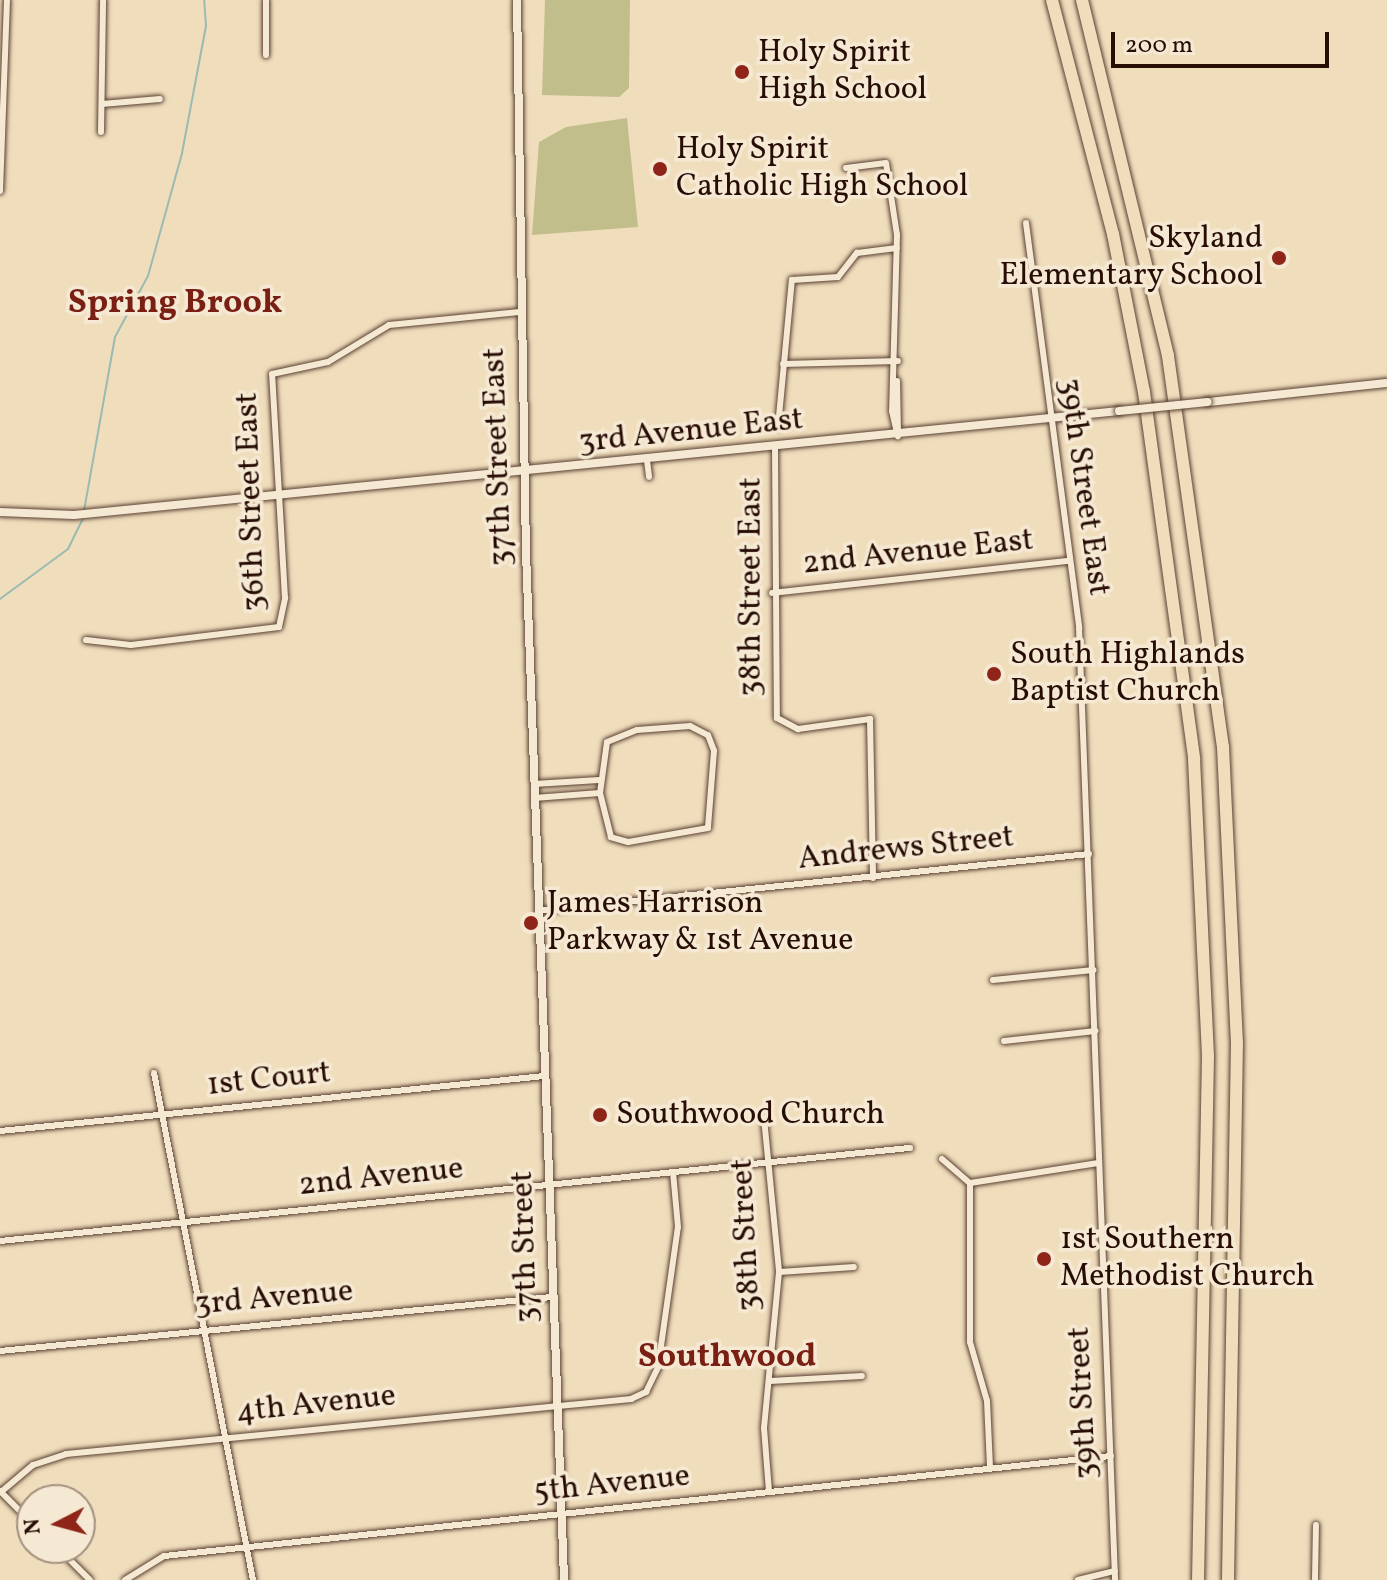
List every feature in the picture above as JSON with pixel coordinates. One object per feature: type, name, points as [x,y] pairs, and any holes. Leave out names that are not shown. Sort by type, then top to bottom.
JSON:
[{"type":"highway","points":[[1049,0],[1062,38],[1144,392],[1195,774],[1208,1056],[1198,1580]]},
{"type":"highway","points":[[1083,0],[1140,225],[1182,430],[1223,747],[1237,1042],[1228,1580]]},
{"type":"street","points":[[0,191],[3,30],[7,0]]},
{"type":"street","points":[[101,132],[103,0]]},
{"type":"street","points":[[266,0],[266,55]]},
{"type":"street","name":"37th Street East","points":[[517,0],[519,312],[538,911]]},
{"type":"street","points":[[102,104],[160,99]]},
{"type":"street","points":[[846,168],[886,163],[897,248],[898,361],[892,411],[898,436]]},
{"type":"street","name":"39th Street East","points":[[1026,223],[1048,419],[1079,628],[1089,854]]},
{"type":"street","points":[[778,427],[792,280],[838,277],[857,253],[897,248]]},
{"type":"street","name":"36th Street East","points":[[86,640],[131,645],[279,627],[285,609],[272,374],[328,362],[389,325],[519,312]]},
{"type":"street","points":[[783,364],[898,361]]},
{"type":"street","name":"3rd Avenue East","points":[[0,512],[74,515],[279,491],[524,473],[898,436],[1387,383]]},
{"type":"street","name":"38th Street East","points":[[775,447],[772,593],[782,725],[870,719],[873,878]]},
{"type":"street","points":[[647,460],[649,477]]},
{"type":"street","name":"2nd Avenue East","points":[[772,593],[1068,561]]},
{"type":"street","points":[[690,726],[708,735],[714,751],[714,813],[708,828],[692,836],[611,837],[600,793],[603,749],[621,734],[690,726]]},
{"type":"street","points":[[534,784],[599,780]]},
{"type":"street","points":[[534,798],[600,793]]},
{"type":"street","name":"Andrews Street","points":[[538,911],[1089,854]]},
{"type":"street","name":"39th Street","points":[[1089,854],[1115,1580]]},
{"type":"street","name":"37th Street","points":[[538,911],[564,1580]]},
{"type":"street","points":[[993,980],[1094,970]]},
{"type":"street","points":[[1004,1041],[1095,1031]]},
{"type":"street","points":[[154,1073],[158,1115],[177,1223],[253,1580]]},
{"type":"street","name":"1st Court","points":[[0,1131],[544,1076]]},
{"type":"street","name":"38th Street","points":[[764,1118],[779,1272],[764,1428],[769,1492]]},
{"type":"street","name":"2nd Avenue","points":[[0,1241],[910,1148]]},
{"type":"street","points":[[942,1159],[970,1183],[970,1342],[987,1401],[990,1468]]},
{"type":"street","points":[[970,1183],[1098,1163]]},
{"type":"street","name":"4th Avenue","points":[[0,1492],[49,1458],[556,1406],[646,1392],[658,1367],[678,1227],[673,1172]]},
{"type":"street","points":[[779,1272],[854,1267]]},
{"type":"street","name":"3rd Avenue","points":[[0,1351],[552,1297]]},
{"type":"street","points":[[770,1381],[862,1376]]},
{"type":"street","name":"5th Avenue","points":[[125,1580],[164,1556],[1111,1456]]},
{"type":"street","points":[[0,1492],[16,1508]]},
{"type":"street","points":[[1315,1580],[1316,1525]]},
{"type":"street","points":[[74,1564],[90,1580]]},
{"type":"street","points":[[1078,1580],[1115,1571]]},
{"type":"shaded area","points":[[545,0],[630,0],[629,88],[619,97],[542,95]]},
{"type":"shaded area","points":[[627,118],[638,227],[532,235],[539,142],[566,127]]},
{"type":"waterway","points":[[84,511],[115,337],[148,276],[182,153],[206,26],[204,0]]},
{"type":"waterway","points":[[0,599],[68,549],[83,518]]},
{"type":"place","name":"Holy Spirit High School","points":[[742,72]]},
{"type":"place","name":"Holy Spirit Catholic High School","points":[[660,169]]},
{"type":"place","name":"Skyland Elementary School","points":[[1279,258]]},
{"type":"place","name":"South Highlands Baptist Church","points":[[994,674]]},
{"type":"place","name":"James Harrison Parkway & 1st Avenue","points":[[531,923]]},
{"type":"place","name":"Southwood Church","points":[[600,1115]]},
{"type":"place","name":"1st Southern Methodist Church","points":[[1044,1259]]},
{"type":"district","name":"Spring Brook","points":[[175,304]]},
{"type":"district","name":"Southwood","points":[[727,1358]]}]
